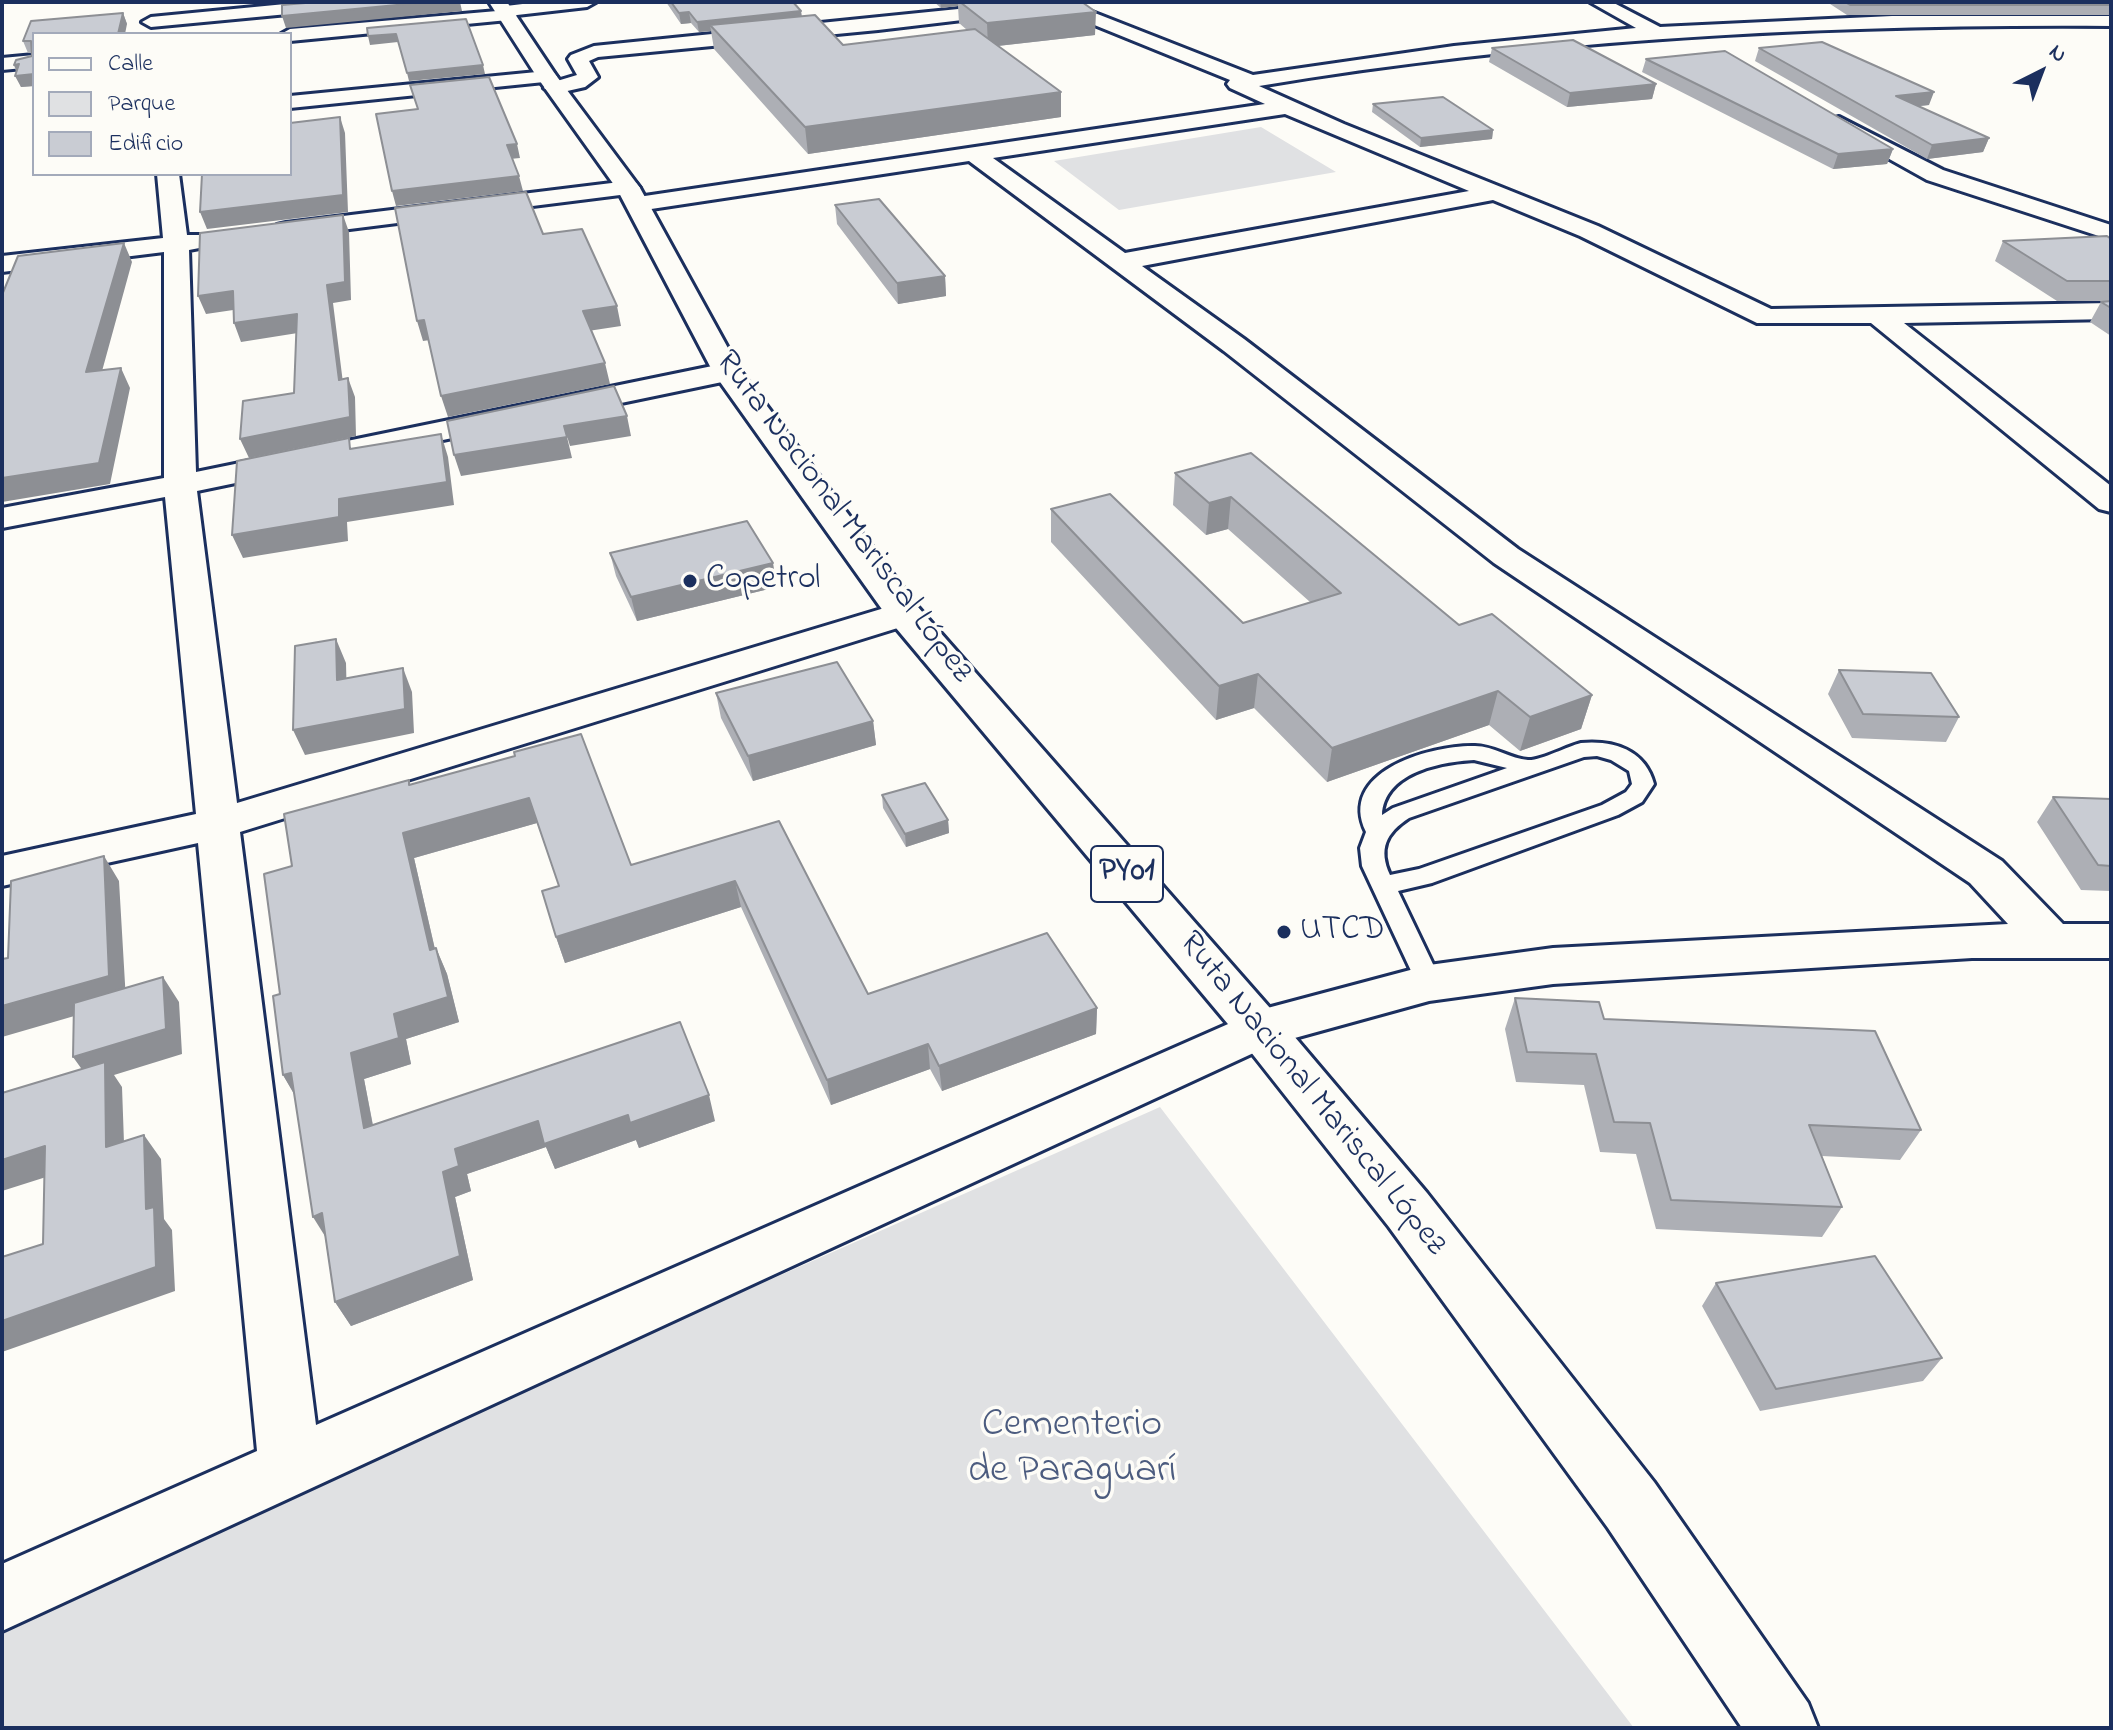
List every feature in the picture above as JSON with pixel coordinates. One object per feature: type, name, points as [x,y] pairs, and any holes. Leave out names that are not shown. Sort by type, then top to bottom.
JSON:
[{"type":"main road","points":[[292,35],[587,2]]},
{"type":"main road","points":[[1599,2],[1657,32]]},
{"type":"main road","points":[[1749,27],[1754,2]]},
{"type":"main road","points":[[1983,2],[2006,19]]},
{"type":"main road","points":[[151,22],[355,3]]},
{"type":"main road","points":[[292,102],[578,83],[588,77],[578,59],[594,52],[1064,3],[1249,81]]},
{"type":"main road","name":"Ruta Nacional Mariscal López","points":[[504,9],[551,83],[633,196],[727,372],[904,614],[1260,1029],[1408,1210],[1631,1505],[1783,1728]]},
{"type":"main road","points":[[838,10],[862,26]]},
{"type":"main road","points":[[2111,21],[2006,19],[1682,29],[1329,66],[1237,84],[1589,231],[1767,317],[2111,311]]},
{"type":"main road","points":[[1682,29],[1722,53]]},
{"type":"main road","points":[[2,64],[32,61]]},
{"type":"main road","points":[[270,232],[633,196],[973,154],[1289,107]]},
{"type":"main road","points":[[1816,109],[1883,149],[1935,175],[2111,233]]},
{"type":"main road","points":[[973,154],[1506,556],[1986,872],[2051,941]]},
{"type":"main road","points":[[168,176],[176,244],[180,485],[290,1468]]},
{"type":"main road","points":[[1120,262],[1495,193]]},
{"type":"main road","points":[[2,264],[223,238]]},
{"type":"main road","points":[[1877,315],[2111,502]]},
{"type":"main road","points":[[2,518],[180,485],[727,372]]},
{"type":"main road","points":[[2,871],[217,824],[904,614]]},
{"type":"main road","points":[[2,1598],[1260,1029],[1429,983],[1553,966],[1972,941],[2111,941]]},
{"type":"lane","points":[[1383,885],[1423,877],[1610,810],[1634,797],[1643,784],[1639,768],[1620,754],[1594,749],[1401,813],[1377,831],[1370,854],[1383,885],[1429,983]]},
{"type":"lane","points":[[1377,831],[1370,813],[1372,799],[1384,784],[1406,768],[1434,758],[1472,753],[1503,758],[1528,769]]},
{"type":"green space","points":[[1261,127],[1336,172],[1119,210],[1054,161]]},
{"type":"green space","name":"Cementerio de Paraguarí","points":[[1160,1107],[1634,1728],[2,1728],[2,1620]]},
{"type":"building","points":[[428,2],[282,16],[282,5]]},
{"type":"building","points":[[671,2],[793,2],[801,11],[697,22],[689,12],[679,13]]},
{"type":"building","points":[[960,2],[1082,2],[1096,12],[987,23]]},
{"type":"building","points":[[1845,2],[2111,2],[2111,5],[1850,5]]},
{"type":"building","points":[[123,13],[118,32],[32,32],[32,56],[31,41],[23,41],[31,21]]},
{"type":"building","points":[[815,15],[843,45],[975,29],[1061,92],[805,127],[710,25]]},
{"type":"building","points":[[466,19],[483,65],[407,73],[396,34],[368,36],[367,28]]},
{"type":"building","points":[[1573,40],[1656,84],[1570,93],[1492,48]]},
{"type":"building","points":[[1822,42],[1934,92],[1896,96],[1989,138],[1932,145],[1759,48]]},
{"type":"building","points":[[1725,51],[1893,149],[1838,154],[1646,59]]},
{"type":"building","points":[[32,56],[32,74],[15,76],[19,64],[14,65],[16,60]]},
{"type":"building","points":[[489,77],[517,144],[507,145],[519,176],[392,191],[376,114],[418,109],[410,85]]},
{"type":"building","points":[[1443,97],[1493,130],[1421,138],[1373,104]]},
{"type":"building","points":[[340,117],[343,195],[200,212],[202,176],[292,176],[292,123]]},
{"type":"building","points":[[526,192],[543,234],[582,229],[617,306],[583,311],[605,363],[441,396],[424,320],[417,321],[395,208]]},
{"type":"building","points":[[879,199],[945,276],[897,283],[835,205]]},
{"type":"building","points":[[343,215],[345,282],[327,285],[339,380],[348,378],[350,417],[240,439],[243,401],[294,393],[297,314],[234,323],[233,291],[198,296],[200,233]]},
{"type":"building","points":[[2107,236],[2111,239],[2111,281],[2067,281],[2003,241]]},
{"type":"building","points":[[124,243],[86,372],[121,368],[99,463],[2,478],[2,295],[18,256]]},
{"type":"building","points":[[614,386],[627,416],[564,426],[567,437],[454,455],[447,421]]},
{"type":"building","points":[[441,434],[447,482],[339,499],[339,517],[232,535],[237,461],[349,438],[350,449]]},
{"type":"building","points":[[1251,453],[1459,625],[1492,614],[1592,695],[1530,717],[1498,691],[1332,748],[1258,674],[1219,686],[1051,509],[1110,494],[1243,623],[1341,593],[1231,497],[1209,503],[1175,473]]},
{"type":"building","points":[[747,521],[773,563],[631,597],[610,553]]},
{"type":"building","points":[[336,639],[337,680],[403,668],[405,709],[293,730],[295,646]]},
{"type":"building","points":[[837,662],[873,721],[748,756],[716,693]]},
{"type":"building","points":[[1839,670],[1931,673],[1959,717],[1863,714]]},
{"type":"building","points":[[581,734],[631,865],[779,821],[868,994],[1047,933],[1097,1008],[939,1066],[928,1044],[827,1080],[735,881],[556,937],[542,891],[559,886],[529,798],[403,833],[430,950],[436,948],[448,997],[394,1014],[399,1038],[351,1053],[364,1128],[680,1022],[709,1095],[630,1123],[628,1115],[544,1144],[538,1121],[455,1149],[459,1166],[443,1172],[460,1256],[335,1302],[322,1213],[313,1217],[291,1073],[283,1075],[273,996],[280,994],[264,874],[292,866],[284,814],[409,780],[409,785]]},
{"type":"building","points":[[925,783],[948,820],[905,834],[882,795]]},
{"type":"building","points":[[2053,797],[2111,799],[2111,866],[2098,865]]},
{"type":"building","points":[[104,856],[109,976],[2,1006],[2,959],[8,958],[11,881]]},
{"type":"building","points":[[163,977],[166,1029],[73,1057],[74,1003]]},
{"type":"building","points":[[1515,998],[1599,1002],[1604,1019],[1875,1031],[1921,1130],[1809,1125],[1842,1207],[1671,1200],[1650,1123],[1614,1122],[1596,1054],[1527,1052]]},
{"type":"building","points":[[105,1062],[106,1147],[144,1135],[146,1209],[154,1207],[156,1267],[2,1321],[2,1257],[43,1244],[45,1146],[2,1160],[2,1093]]},
{"type":"building","points":[[1875,1256],[1942,1358],[1776,1389],[1716,1283]]},
{"type":"place","name":"Copetrol","points":[[690,581]]},
{"type":"place","name":"UTCD","points":[[1284,932]]}]
